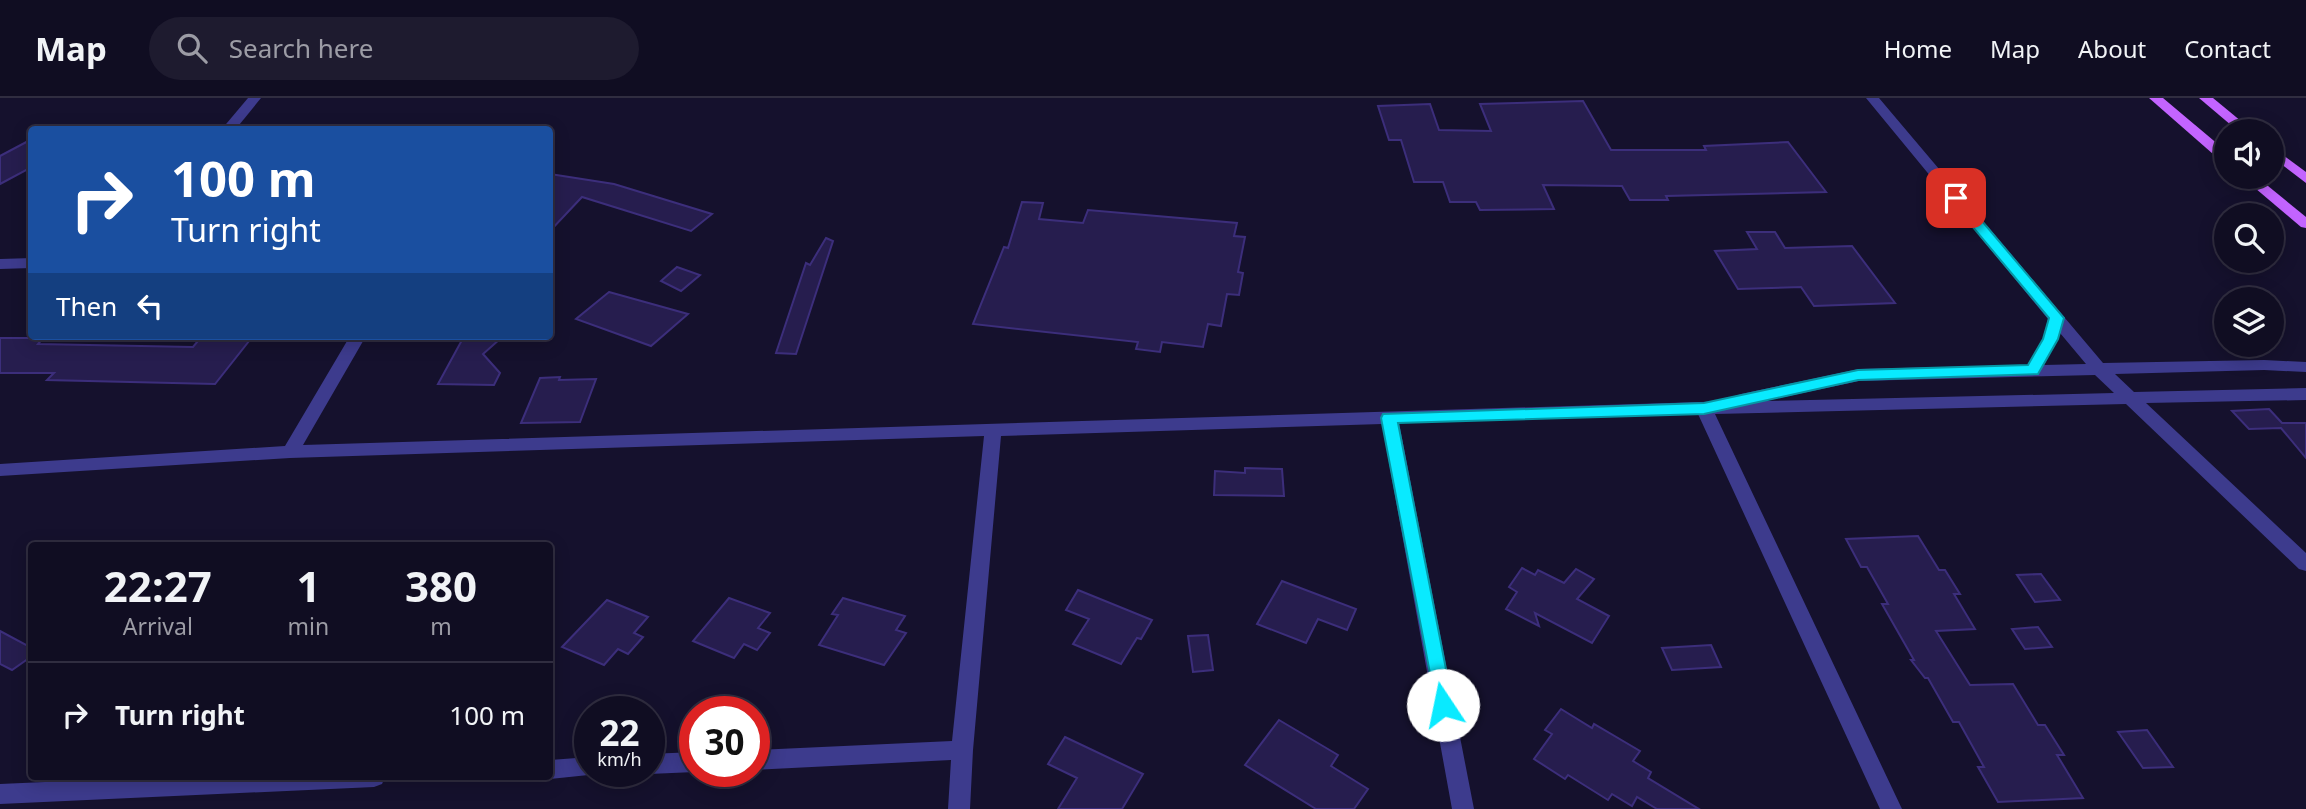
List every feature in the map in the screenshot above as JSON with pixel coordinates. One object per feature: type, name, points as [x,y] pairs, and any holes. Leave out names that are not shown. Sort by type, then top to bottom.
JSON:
[{"type":"main road","points":[[2155,98],[2214,148]]},
{"type":"main road","points":[[2205,98],[2231,119]]},
{"type":"main road","points":[[2284,161],[2306,179]]},
{"type":"main road","points":[[2264,189],[2306,224]]},
{"type":"street","points":[[230,126],[255,98]]},
{"type":"street","points":[[1872,98],[2098,368],[2306,564]]},
{"type":"street","points":[[0,264],[28,263]]},
{"type":"street","points":[[2033,370],[2051,339],[2056,318]]},
{"type":"street","points":[[290,452],[356,340]]},
{"type":"street","points":[[1704,408],[1858,375],[2264,365],[2306,367]]},
{"type":"street","points":[[0,470],[290,452],[1704,408],[2306,394]]},
{"type":"street","points":[[1704,408],[1891,809]]},
{"type":"street","points":[[1389,418],[1463,809]]},
{"type":"street","points":[[959,809],[962,750],[993,430]]},
{"type":"street","points":[[770,759],[962,750]]},
{"type":"street","points":[[553,769],[574,768]]},
{"type":"street","points":[[0,794],[308,780]]},
{"type":"building","points":[[1583,101],[1611,150],[1706,150],[1704,146],[1788,142],[1826,192],[1666,196],[1668,200],[1630,200],[1622,186],[1543,185],[1554,209],[1480,210],[1476,202],[1450,202],[1443,182],[1414,182],[1401,140],[1389,140],[1378,106],[1430,104],[1439,130],[1491,131],[1480,104]]},
{"type":"building","points":[[28,141],[28,169],[0,184],[0,156]]},
{"type":"building","points":[[553,174],[614,184],[712,214],[691,231],[582,197],[553,228]]},
{"type":"building","points":[[1022,202],[1043,203],[1039,219],[1083,223],[1088,210],[1237,223],[1234,236],[1245,237],[1238,272],[1243,273],[1239,295],[1227,294],[1221,326],[1208,324],[1203,347],[1162,342],[1160,352],[1136,349],[1138,342],[973,324],[1004,247],[1008,248]]},
{"type":"building","points":[[1747,232],[1775,232],[1785,248],[1852,246],[1895,303],[1814,306],[1801,287],[1738,289],[1715,251],[1757,249]]},
{"type":"building","points":[[826,238],[833,241],[796,354],[776,353],[806,263],[810,265]]},
{"type":"building","points":[[677,267],[700,275],[681,291],[661,281]]},
{"type":"building","points":[[609,292],[688,314],[651,346],[576,319]]},
{"type":"building","points":[[0,338],[41,340],[38,344],[193,347],[199,340],[250,340],[215,384],[47,380],[54,373],[0,373]]},
{"type":"building","points":[[462,340],[499,340],[483,354],[500,373],[494,385],[438,384]]},
{"type":"building","points":[[560,377],[559,380],[596,379],[580,422],[521,423],[540,378]]},
{"type":"building","points":[[2269,409],[2282,423],[2306,423],[2306,458],[2281,428],[2249,429],[2232,411]]},
{"type":"building","points":[[1245,468],[1282,469],[1284,496],[1214,495],[1215,471],[1245,473]]},
{"type":"building","points":[[1918,536],[1939,570],[1945,570],[1960,594],[1954,594],[1975,629],[1936,631],[1970,685],[2013,684],[2038,725],[2045,725],[2064,755],[2057,755],[2083,798],[1998,802],[1978,767],[1984,767],[1959,722],[1953,722],[1928,678],[1925,678],[1911,660],[1914,660],[1882,604],[1888,604],[1867,567],[1861,567],[1846,539]]},
{"type":"building","points":[[1522,568],[1535,575],[1538,570],[1564,583],[1576,569],[1594,579],[1577,599],[1609,616],[1592,643],[1535,613],[1539,626],[1506,609],[1517,592],[1509,587]]},
{"type":"building","points":[[2041,574],[2060,600],[2035,602],[2017,575]]},
{"type":"building","points":[[1282,581],[1356,609],[1347,630],[1318,619],[1306,643],[1257,624]]},
{"type":"building","points":[[1078,590],[1152,620],[1121,664],[1073,644],[1089,619],[1066,610]]},
{"type":"building","points":[[729,598],[770,613],[758,628],[770,633],[757,650],[744,644],[734,658],[693,641]]},
{"type":"building","points":[[843,598],[905,616],[896,630],[906,633],[884,665],[819,645],[838,615],[832,614]]},
{"type":"building","points":[[607,600],[648,617],[634,633],[643,637],[628,654],[618,649],[604,665],[562,647]]},
{"type":"building","points":[[2038,627],[2052,647],[2025,649],[2012,629]]},
{"type":"building","points":[[0,631],[28,646],[28,659],[12,670],[0,664]]},
{"type":"building","points":[[1208,635],[1213,670],[1193,672],[1188,636]]},
{"type":"building","points":[[1711,645],[1721,667],[1672,670],[1662,648]]},
{"type":"building","points":[[1561,709],[1592,728],[1594,724],[1640,751],[1633,761],[1651,772],[1648,778],[1699,809],[1657,809],[1637,797],[1632,806],[1612,794],[1608,800],[1568,775],[1565,779],[1534,759],[1552,734],[1545,730]]},
{"type":"building","points":[[1279,720],[1338,755],[1331,766],[1368,789],[1354,809],[1316,809],[1245,765]]},
{"type":"building","points":[[2147,730],[2173,767],[2143,768],[2118,732]]},
{"type":"building","points":[[1065,737],[1143,774],[1122,809],[1058,809],[1077,778],[1048,764]]},
{"type":"route","points":[[1443,705],[1389,418],[1704,408],[1858,375],[2033,370],[2051,339],[2056,318],[1956,198]]}]
